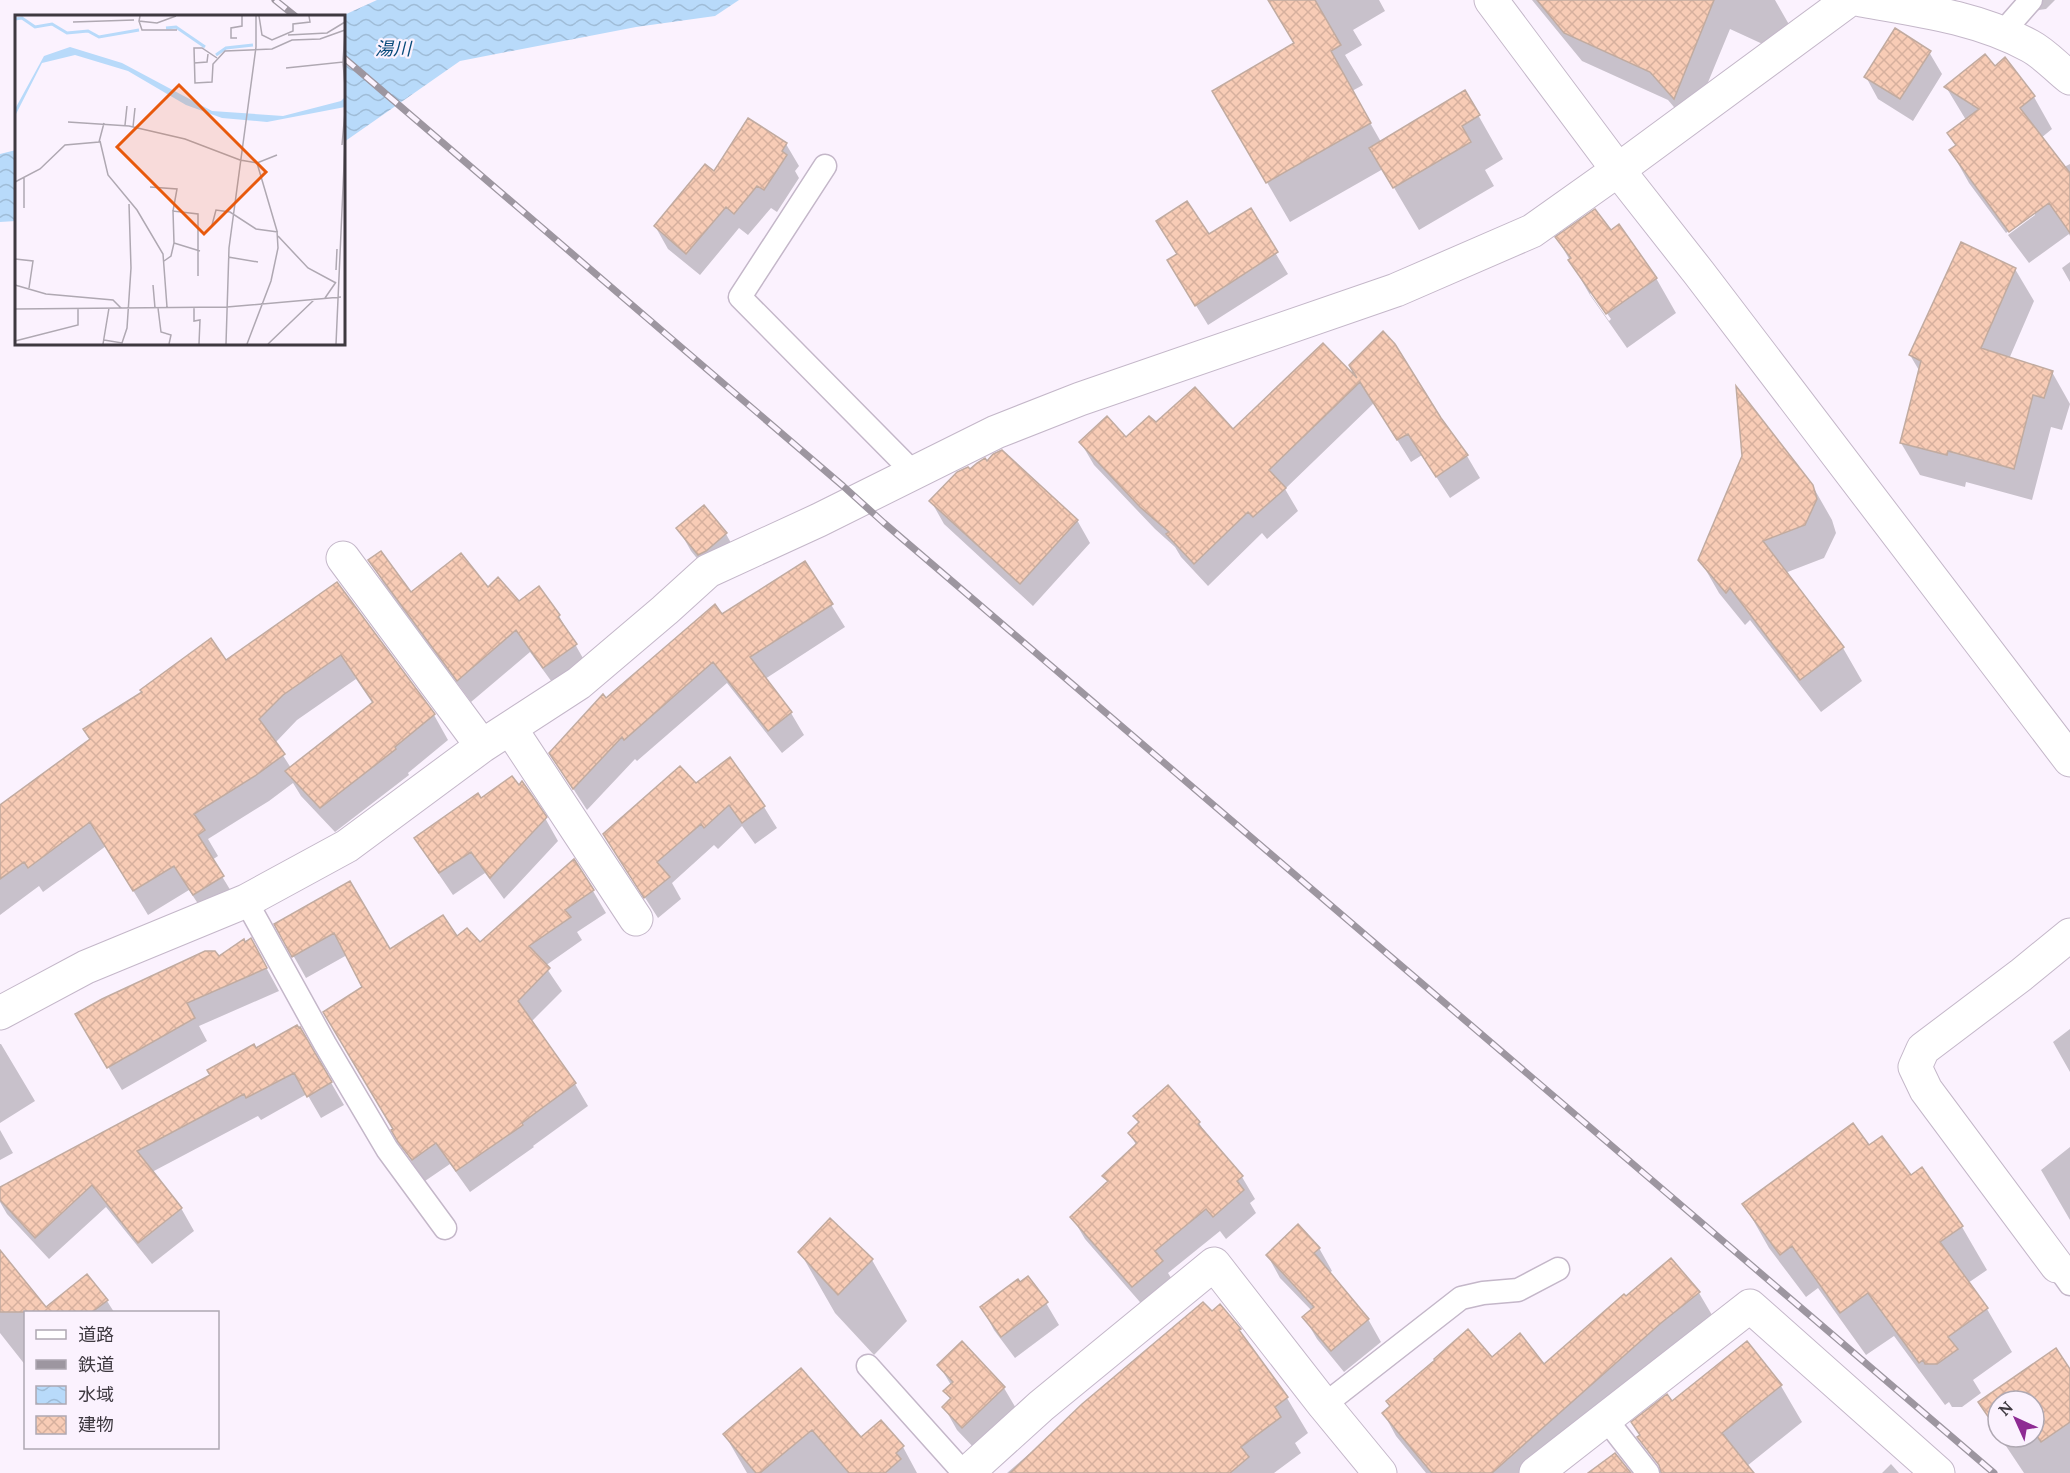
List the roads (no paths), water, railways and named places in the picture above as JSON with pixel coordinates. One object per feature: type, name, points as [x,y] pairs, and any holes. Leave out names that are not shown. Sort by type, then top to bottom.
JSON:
[{"type":"street","points":[[1491,0],[1618,170],[2070,760]]},
{"type":"street","points":[[0,1013],[86,967],[246,901],[347,846],[482,746],[579,683],[708,571],[819,520],[996,432],[1080,399],[1396,290],[1532,231],[1849,0]]},
{"type":"street","points":[[1862,0],[1934,12],[2002,33],[2033,48],[2070,78]]},
{"type":"street","points":[[343,558],[482,746]]},
{"type":"street","points":[[510,728],[636,919]]},
{"type":"street","points":[[2063,1275],[1926,1090],[1915,1067],[1923,1049],[2070,935]]},
{"type":"street","points":[[966,1473],[1041,1406],[1214,1264],[1380,1473]]},
{"type":"street","points":[[1536,1473],[1750,1306],[1938,1473]]},
{"type":"lane","points":[[2002,33],[2031,0]]},
{"type":"lane","points":[[825,166],[740,297],[914,473]]},
{"type":"lane","points":[[246,901],[325,1044],[387,1149],[445,1228]]},
{"type":"lane","points":[[1324,1405],[1461,1298],[1483,1293],[1518,1290],[1558,1269]]},
{"type":"lane","points":[[868,1366],[966,1473]]},
{"type":"lane","points":[[1605,1418],[1648,1473]]},
{"type":"water","name":"湯川","points":[[377,0],[739,0],[715,16],[636,27],[460,61],[345,141],[344,15]]},
{"type":"water","points":[[15,150],[15,221],[0,222],[0,154]]},
{"type":"railway","points":[[275,0],[294,15]]},
{"type":"railway","points":[[345,59],[1994,1473]]}]
